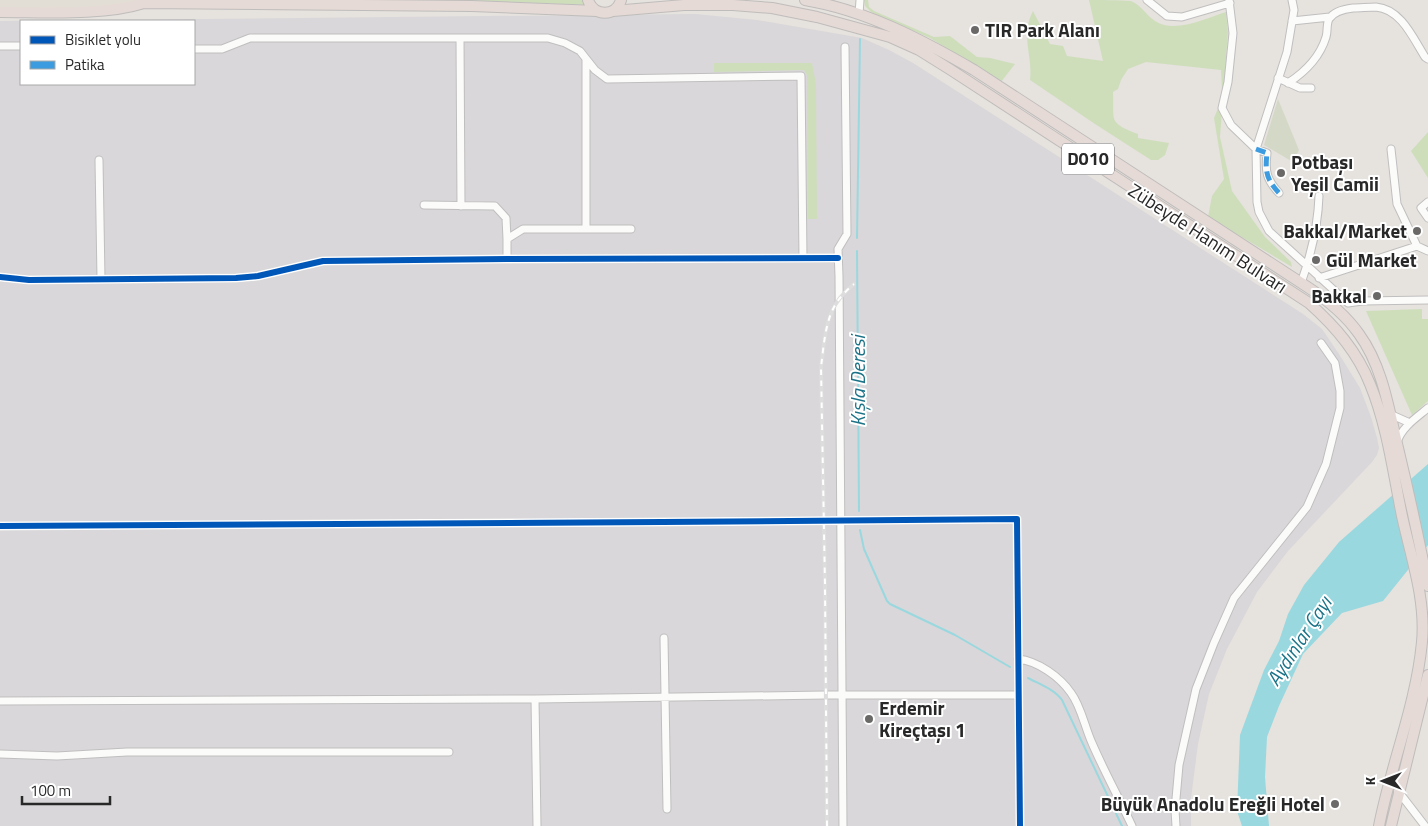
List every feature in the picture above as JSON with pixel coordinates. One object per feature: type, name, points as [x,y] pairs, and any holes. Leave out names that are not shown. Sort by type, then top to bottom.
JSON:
[{"type":"highway","points":[[588,0],[597,11]]},
{"type":"highway","points":[[613,11],[618,8],[621,0]]},
{"type":"highway","name":"Zübeyde Hanım Bulvarı","points":[[805,0],[827,2],[936,47],[1332,304],[1359,333],[1369,350],[1392,415],[1397,443]]},
{"type":"highway","name":"Zübeyde Hanım Bulvarı","points":[[144,3],[472,6],[597,11],[602,13],[684,5],[733,5],[772,8],[817,17],[890,37],[919,50],[1309,304],[1342,335],[1356,356],[1370,384],[1389,452],[1419,594],[1422,641],[1418,675],[1379,826]]},
{"type":"highway","name":"D010","points":[[0,12],[80,11],[128,8],[144,3]]},
{"type":"highway","points":[[1329,321],[1341,313]]},
{"type":"highway","name":"D010","points":[[1397,443],[1428,584]]},
{"type":"highway","points":[[1391,826],[1398,791],[1428,675]]},
{"type":"main road","name":"D010","points":[[0,4],[144,3]]},
{"type":"street","points":[[859,14],[860,0]]},
{"type":"street","points":[[1147,0],[1167,16],[1182,17],[1230,2],[1233,33],[1228,82],[1222,108],[1230,125],[1256,149],[1267,153],[1265,171],[1271,185],[1279,193]]},
{"type":"street","points":[[1292,0],[1294,10],[1287,52],[1256,149],[1256,191],[1259,212],[1269,231],[1347,302],[1428,300]]},
{"type":"street","points":[[1288,84],[1319,55],[1327,35],[1327,24],[1330,17],[1336,12],[1349,8],[1377,7],[1397,15],[1428,59]]},
{"type":"street","points":[[1292,21],[1330,17]]},
{"type":"street","points":[[195,49],[222,49],[250,38],[548,38],[565,43],[580,51],[595,70],[607,79],[801,76],[803,258]]},
{"type":"street","points":[[460,38],[461,206]]},
{"type":"street","points":[[0,46],[20,46]]},
{"type":"street","points":[[843,826],[838,249],[847,234],[845,46]]},
{"type":"street","points":[[586,60],[586,228]]},
{"type":"street","points":[[1278,78],[1300,88],[1310,88]]},
{"type":"street","points":[[1391,149],[1397,204],[1417,246],[1428,251]]},
{"type":"street","points":[[99,160],[101,279]]},
{"type":"street","points":[[1301,283],[1307,265],[1318,213],[1319,196]]},
{"type":"street","points":[[1428,202],[1421,208],[1428,218]]},
{"type":"street","points":[[424,205],[495,206],[506,218],[507,259]]},
{"type":"street","points":[[507,239],[523,229],[630,229]]},
{"type":"street","points":[[1319,278],[1417,246]]},
{"type":"street","points":[[0,277],[29,280],[236,278],[258,276],[323,261],[838,258]]},
{"type":"street","points":[[1341,313],[1347,302]]},
{"type":"street","points":[[1176,826],[1175,810],[1179,765],[1196,689],[1214,643],[1234,598],[1307,508],[1326,464],[1340,408],[1340,391],[1335,363],[1321,343]]},
{"type":"street","points":[[1397,443],[1402,431],[1428,408]]},
{"type":"street","points":[[1392,415],[1410,423]]},
{"type":"street","points":[[0,526],[1017,518],[1020,826]]},
{"type":"street","points":[[664,638],[667,809]]},
{"type":"street","points":[[1018,659],[1042,668],[1061,681],[1073,695],[1092,744],[1132,826]]},
{"type":"street","points":[[0,701],[842,695],[1018,696]]},
{"type":"street","points":[[535,698],[537,826]]},
{"type":"street","points":[[0,754],[57,756],[127,752],[449,752]]},
{"type":"street","points":[[1398,791],[1425,826]]},
{"type":"shaded area","points":[[695,14],[757,20],[862,38],[913,63],[1303,314],[1322,329],[1339,354],[1360,388],[1371,417],[1379,448],[1377,455],[1288,551],[1257,592],[1227,649],[1209,694],[1198,744],[1191,798],[1191,826],[0,826],[0,21],[20,21],[20,85],[195,85],[195,20],[99,20]]},
{"type":"green space","points":[[461,0],[585,0],[587,5]]},
{"type":"green space","points":[[864,0],[868,0],[869,7],[874,11],[934,37],[950,36],[977,57],[1015,64],[1001,82],[930,38],[871,12],[865,6]]},
{"type":"green space","points":[[1089,0],[1131,1],[1155,21],[1171,26],[1190,24],[1226,12],[1228,32],[1220,137],[1232,191],[1265,237],[1291,262],[1292,267],[1208,217],[1212,196],[1224,179],[1214,118],[1219,106],[1222,90],[1221,70],[1146,62],[1128,69],[1118,89],[1113,92],[1113,115],[1117,123],[1138,134],[1138,138],[1169,143],[1165,155],[1158,160],[1151,160],[1030,80],[1027,29],[1033,11],[1050,44],[1063,46],[1067,56],[1103,61]]},
{"type":"green space","points":[[714,63],[812,63],[816,84],[817,219],[808,219],[807,75],[804,70],[714,72]]},
{"type":"green space","points":[[1278,99],[1299,150],[1293,162],[1264,145]]},
{"type":"green space","points":[[1428,132],[1428,178],[1411,151]]},
{"type":"green space","points":[[1422,309],[1422,319],[1428,319],[1428,401],[1412,415],[1366,311]]},
{"type":"water","name":"Aydınlar Çayı","points":[[1428,464],[1428,545],[1383,601],[1342,613],[1303,654],[1267,737],[1265,777],[1269,826],[1242,826],[1237,811],[1240,735],[1264,670],[1279,641],[1288,614],[1304,585],[1339,542]]},
{"type":"waterway","name":"Kışla Deresi","points":[[857,238],[860,39]]},
{"type":"waterway","name":"Kışla Deresi","points":[[857,251],[859,511]]},
{"type":"waterway","name":"Kışla Deresi","points":[[860,530],[864,549],[890,604],[955,635],[1010,667]]},
{"type":"waterway","name":"Kışla Deresi","points":[[1028,678],[1051,690],[1062,700],[1122,826]]},
{"type":"railway","points":[[827,826],[821,367],[826,331],[831,313],[840,298],[854,284]]},
{"type":"marked path","points":[[1256,149],[1267,153],[1267,175],[1279,193]]},
{"type":"cycle path","points":[[0,277],[29,280],[236,278],[258,276],[323,261],[838,258]]},
{"type":"cycle path","points":[[0,526],[1017,519],[1020,826]]},
{"type":"place","name":"TIR Park Alanı","points":[[975,30]]},
{"type":"place","name":"Potbaşı Yeşil Camii","points":[[1281,173]]},
{"type":"place","name":"Bakkal/Market","points":[[1417,231]]},
{"type":"place","name":"Gül Market","points":[[1316,260]]},
{"type":"place","name":"Bakkal","points":[[1377,296]]},
{"type":"place","name":"Erdemir Kireçtaşı 1","points":[[869,719]]},
{"type":"place","name":"Büyük Anadolu Ereğli Hotel","points":[[1335,804]]}]
